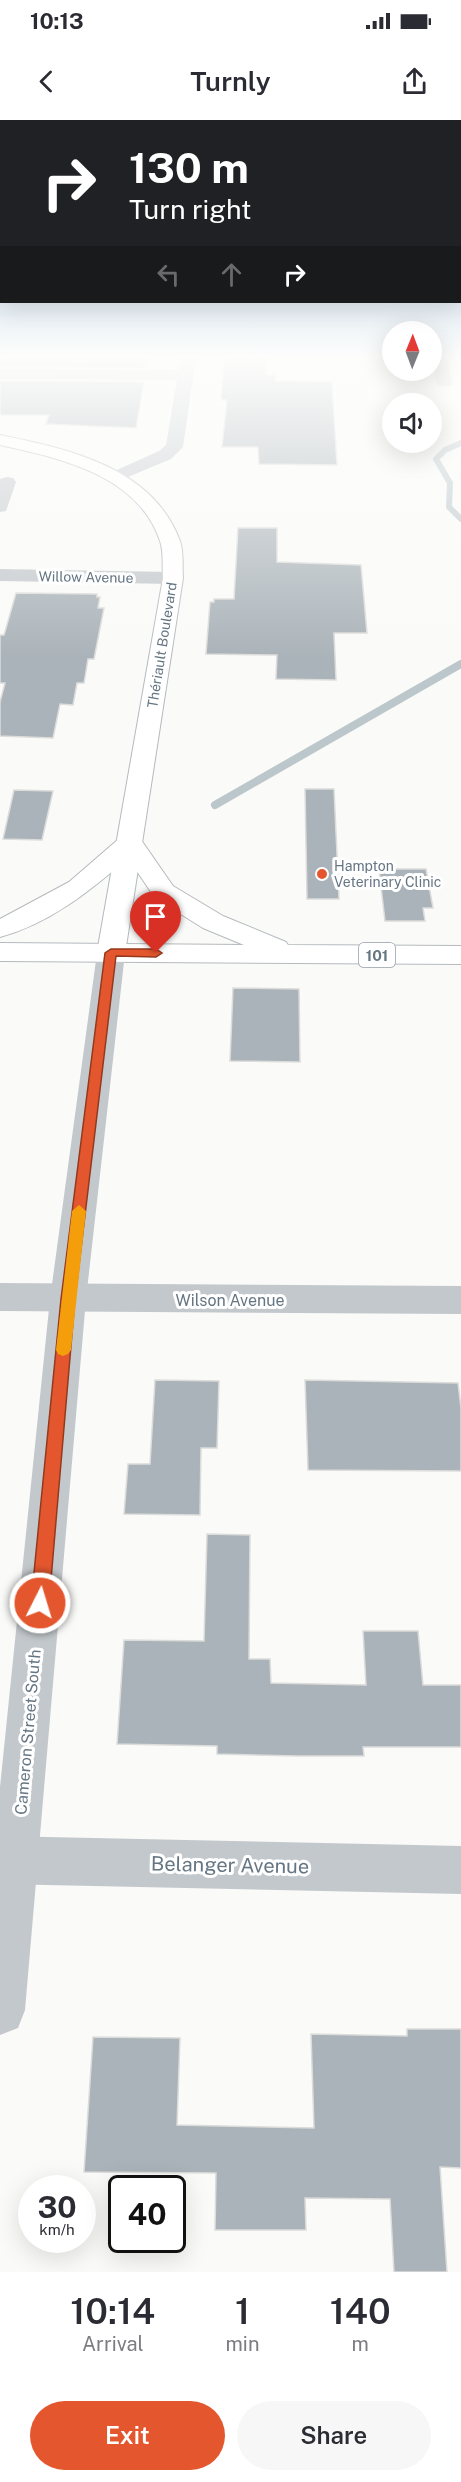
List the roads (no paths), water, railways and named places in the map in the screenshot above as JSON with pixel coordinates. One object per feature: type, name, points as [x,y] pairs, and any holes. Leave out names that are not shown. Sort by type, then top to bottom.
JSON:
[{"type":"main road","name":"Thériault Boulevard","points":[[72,457],[116,477],[154,509],[170,543],[173,578],[111,953]]},
{"type":"main road","points":[[0,928],[11,925],[78,888],[129,842],[164,892],[213,922],[292,954]]},
{"type":"main road","name":"101","points":[[0,952],[461,955]]},
{"type":"street","points":[[116,477],[160,457]]},
{"type":"street","points":[[0,507],[7,482]]},
{"type":"street","name":"Willow Avenue","points":[[0,575],[173,578]]},
{"type":"street","name":"Cameron Street South","points":[[0,2010],[8,1860],[68,1299],[111,953]]},
{"type":"street","name":"Wilson Avenue","points":[[0,1297],[461,1300]]},
{"type":"street","name":"Belanger Avenue","points":[[8,1860],[461,1870]]},
{"type":"waterway","points":[[438,457],[436,459],[450,483],[449,507],[461,519]]},
{"type":"waterway","points":[[215,805],[461,664]]},
{"type":"place","name":"Hampton Veterinary Clinic","points":[[322,874]]}]
